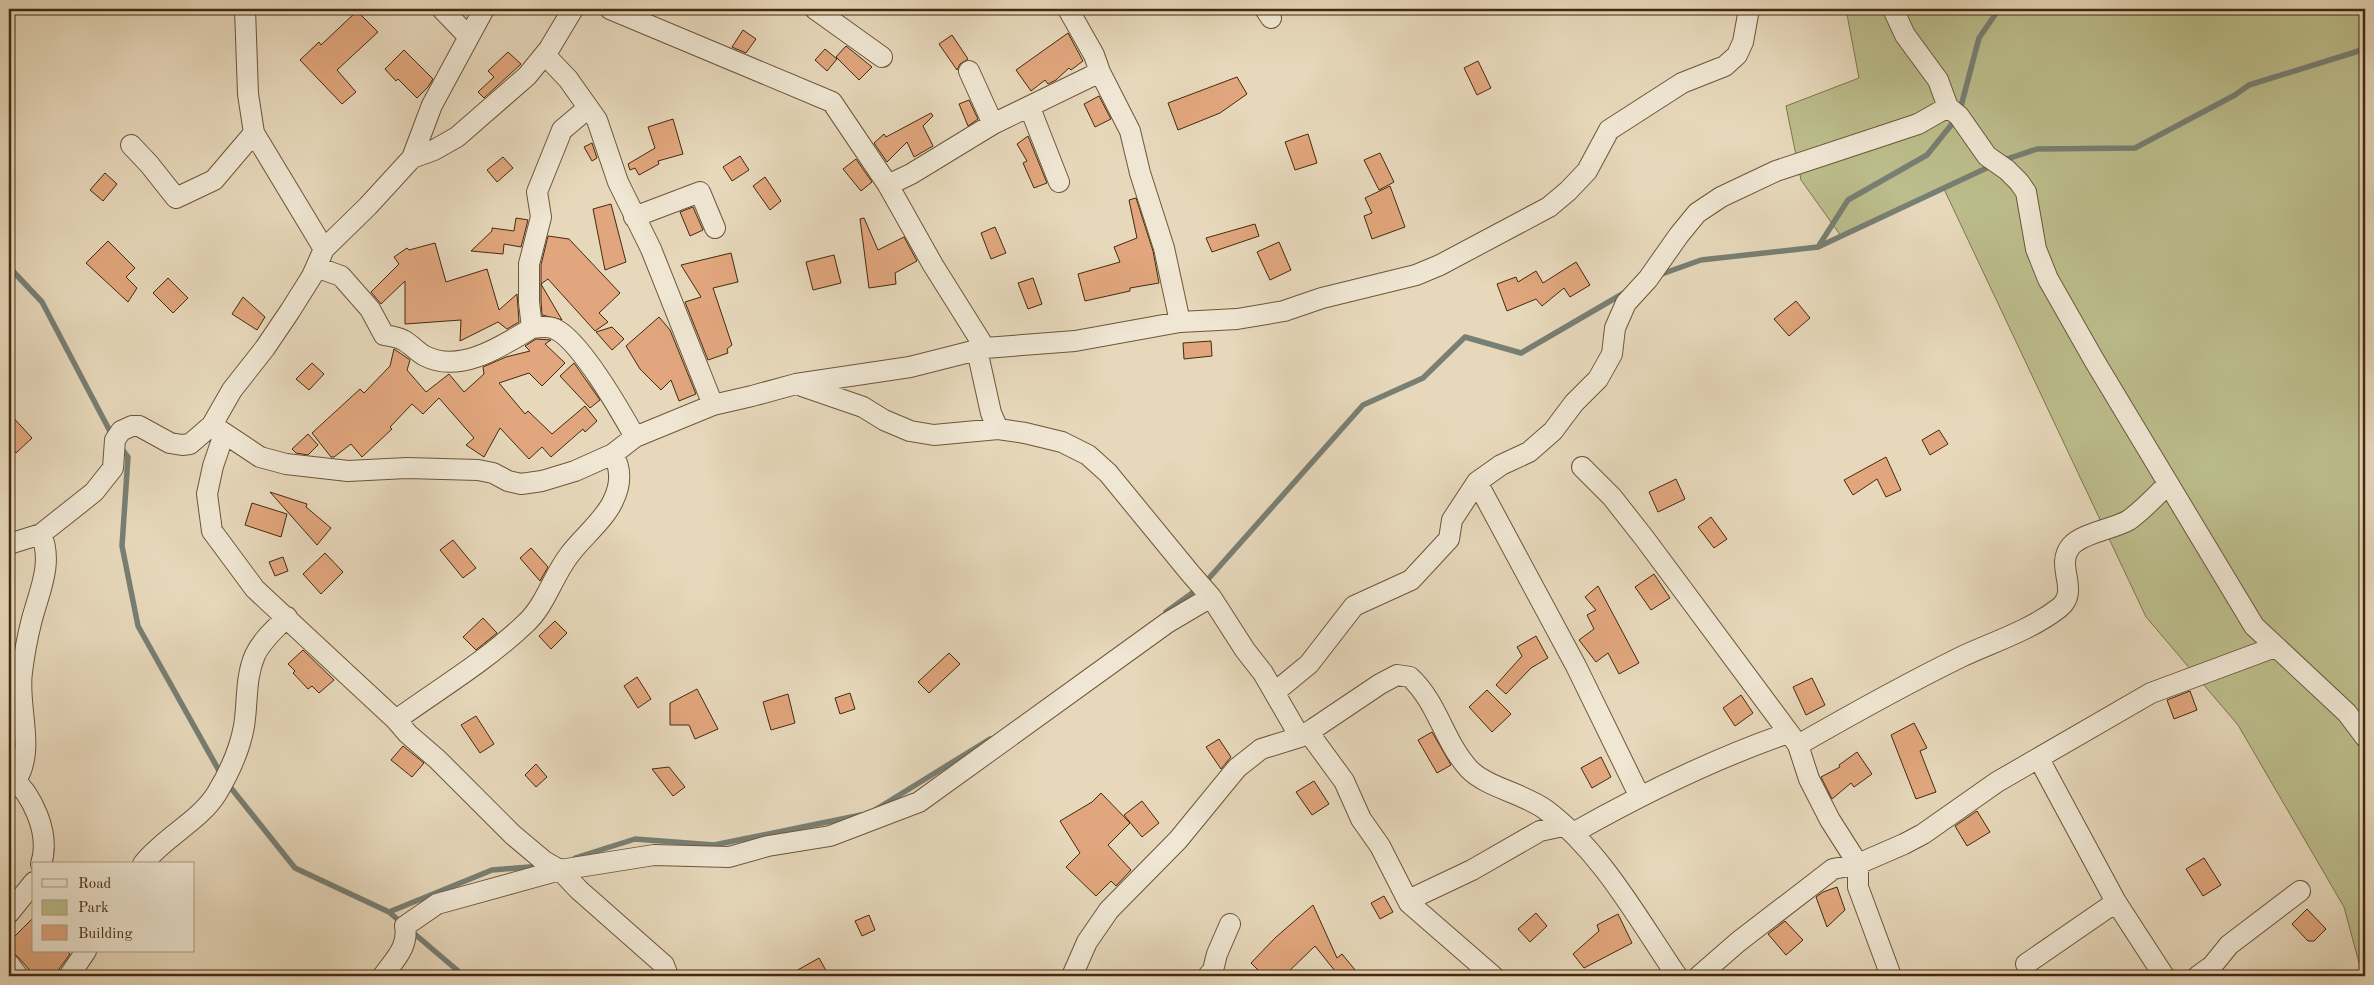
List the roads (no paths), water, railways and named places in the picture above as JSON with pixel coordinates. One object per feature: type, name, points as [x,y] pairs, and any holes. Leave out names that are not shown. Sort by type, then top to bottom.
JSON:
[{"type":"street","points":[[245,9],[248,94],[254,133],[324,249]]},
{"type":"street","points":[[442,9],[469,37]]},
{"type":"street","points":[[484,9],[432,106],[412,158],[368,206],[324,249],[316,267],[290,311],[265,348],[232,390],[218,430],[214,466],[207,494],[212,531],[255,589],[396,720],[408,734],[437,759],[512,835],[544,861],[560,870],[579,890],[664,965],[668,976]]},
{"type":"street","points":[[412,158],[434,150],[457,136],[527,76],[545,55],[568,16],[592,9]]},
{"type":"street","points":[[610,9],[832,102],[888,185],[981,349],[991,413],[998,429]]},
{"type":"street","points":[[815,9],[840,14],[882,57]]},
{"type":"street","points":[[1068,9],[1094,55],[1100,72],[1130,131],[1140,174],[1164,248],[1180,322]]},
{"type":"street","points":[[218,430],[260,457],[286,464],[348,471],[407,468],[478,470],[493,473],[508,481],[521,484],[542,481],[575,471],[613,454],[635,438],[713,405],[796,384],[910,366],[981,349],[1075,341],[1180,322],[1237,319],[1284,311],[1322,298],[1416,275],[1440,265],[1540,212],[1568,191],[1587,171],[1610,130],[1682,83],[1725,66],[1737,55],[1743,42],[1749,9]]},
{"type":"street","points":[[1893,9],[1905,35],[1938,80],[1948,107],[1959,116],[1987,156],[2007,170],[2026,192],[2036,249],[2048,279],[2254,626],[2347,713],[2365,737]]},
{"type":"street","points":[[545,55],[568,79],[597,120],[618,182],[650,249],[713,405]]},
{"type":"street","points":[[969,71],[994,124]]},
{"type":"street","points":[[888,185],[911,174],[994,124],[1100,72]]},
{"type":"street","points":[[1275,692],[1309,664],[1354,606],[1411,580],[1449,539],[1452,520],[1477,482],[1501,465],[1529,452],[1553,431],[1574,403],[1598,379],[1612,354],[1615,328],[1626,303],[1648,279],[1679,235],[1697,214],[1745,184],[1918,124],[1948,107]]},
{"type":"street","points":[[532,328],[529,302],[529,264],[541,217],[538,192],[562,130],[588,108]]},
{"type":"street","points":[[1030,108],[1059,182]]},
{"type":"street","points":[[131,145],[176,198],[214,180],[254,133]]},
{"type":"street","points":[[634,217],[700,192],[715,228]]},
{"type":"street","points":[[316,267],[341,276],[370,309],[384,335],[403,340],[423,356],[434,359],[455,363],[503,345],[532,328],[553,328],[572,342],[588,361],[635,438]]},
{"type":"street","points":[[796,384],[863,407],[884,420],[910,431],[934,435],[998,429],[1026,433],[1062,442],[1088,455],[1108,473],[1211,597],[1275,692],[1344,781],[1361,819],[1380,846],[1409,903],[1493,976]]},
{"type":"street","points":[[9,544],[41,534],[78,506],[108,476],[114,460],[115,440],[121,431],[132,426],[139,426],[170,443],[182,445],[190,444],[218,430]]},
{"type":"street","points":[[396,720],[463,674],[524,625],[540,608],[569,556],[613,503],[620,484],[620,465],[613,454]]},
{"type":"street","points":[[1582,466],[1612,497],[1645,539],[1760,691],[1793,739],[1809,779],[1830,820],[1858,864],[1858,887],[1891,976]]},
{"type":"street","points":[[1477,482],[1554,623],[1640,797]]},
{"type":"street","points":[[1409,903],[1417,896],[1472,870],[1540,831],[1568,830],[1711,763],[1793,739],[2036,622],[2060,608],[2065,602],[2070,587],[2064,573],[2064,557],[2072,544],[2129,520],[2168,484]]},
{"type":"street","points":[[41,534],[45,543],[47,562],[31,622],[20,691],[24,733],[24,760],[22,770],[12,777],[37,812],[42,831],[44,856],[42,862]]},
{"type":"street","points":[[383,976],[405,946],[408,937],[406,926],[436,904],[560,870],[654,855],[729,858],[768,846],[830,836],[919,802],[1167,623],[1211,597]]},
{"type":"street","points":[[145,862],[172,834],[209,805],[218,792],[234,760],[241,740],[246,690],[256,653],[273,630],[287,617]]},
{"type":"street","points":[[1698,976],[1738,942],[1832,869],[1858,864],[1923,834],[1997,782],[2039,759],[2091,726],[2152,693],[2275,647]]},
{"type":"street","points":[[1072,976],[1086,942],[1109,910],[1178,840],[1237,768],[1261,749],[1307,733],[1380,684],[1398,675],[1410,677],[1431,701],[1459,755],[1471,771],[1539,806],[1592,853],[1628,901],[1677,976]]},
{"type":"street","points":[[2039,759],[2116,902],[2164,976]]},
{"type":"street","points":[[11,906],[32,884]]},
{"type":"street","points":[[2198,976],[2212,966],[2229,945],[2300,891]]},
{"type":"street","points":[[2026,964],[2116,902]]},
{"type":"street","points":[[1215,974],[1217,954],[1230,924]]},
{"type":"street","points":[[69,976],[85,952]]},
{"type":"street","points":[[9,964],[18,976]]},
{"type":"waterway","points":[[1960,110],[1979,38],[1999,9]]},
{"type":"waterway","points":[[2001,161],[2037,149],[2135,148],[2235,95],[2249,85],[2365,49]]},
{"type":"waterway","points":[[1818,247],[1848,200],[1927,155],[1956,119]]},
{"type":"waterway","points":[[1659,275],[1701,260],[1818,247],[1993,165]]},
{"type":"waterway","points":[[9,267],[42,302],[113,437]]},
{"type":"waterway","points":[[1166,612],[1202,586],[1363,405],[1423,378],[1465,337],[1521,353],[1624,293]]},
{"type":"waterway","points":[[120,446],[128,457],[122,546],[138,626],[222,776]]},
{"type":"waterway","points":[[875,810],[990,739]]},
{"type":"waterway","points":[[227,783],[295,868],[389,912],[403,924]]},
{"type":"waterway","points":[[575,858],[635,839],[714,845],[861,815]]},
{"type":"waterway","points":[[389,912],[492,870],[541,866]]},
{"type":"waterway","points":[[410,930],[464,976]]}]
